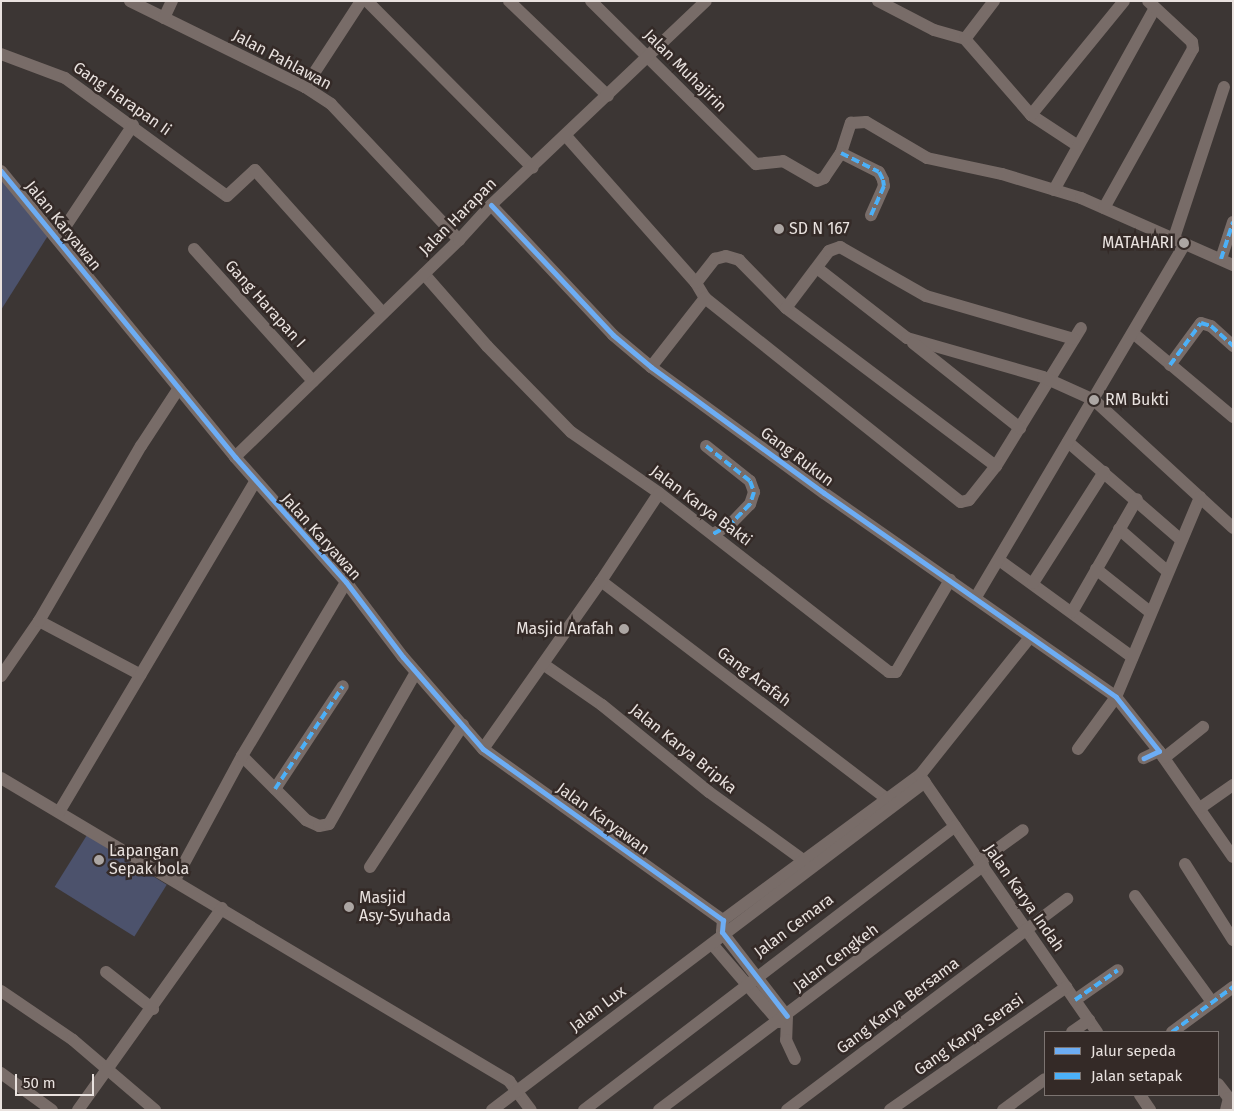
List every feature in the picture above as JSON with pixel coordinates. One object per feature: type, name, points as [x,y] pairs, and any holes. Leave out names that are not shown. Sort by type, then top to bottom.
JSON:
[{"type":"street","name":"Jalan Pahlawan","points":[[130,1],[305,87],[331,104],[460,240]]},
{"type":"street","points":[[164,18],[172,1]]},
{"type":"street","points":[[305,87],[361,1]]},
{"type":"street","points":[[367,1],[533,168]]},
{"type":"street","points":[[509,1],[608,96]]},
{"type":"street","name":"Jalan Muhajirin","points":[[591,1],[756,164],[783,161],[817,181],[824,178],[841,153]]},
{"type":"street","name":"Jalan Harapan","points":[[235,457],[460,240],[491,205],[533,168],[706,1]]},
{"type":"street","points":[[878,1],[934,30],[965,38],[1031,115],[1078,146]]},
{"type":"street","points":[[965,38],[994,1]]},
{"type":"street","points":[[1031,115],[1124,1]]},
{"type":"street","points":[[1054,190],[1152,4],[1192,42],[1193,50],[1104,208]]},
{"type":"street","name":"Gang Harapan Ii","points":[[1,54],[65,78],[229,196],[255,170],[383,313]]},
{"type":"street","points":[[976,597],[1094,400],[1132,333],[1179,240],[1224,87]]},
{"type":"street","points":[[871,215],[884,186],[883,180],[879,172],[841,153],[851,123],[866,122],[927,158],[1002,174],[1104,208],[1227,262],[1233,222]]},
{"type":"street","points":[[57,239],[134,126]]},
{"type":"street","points":[[566,136],[696,283],[705,298],[961,502],[969,500],[996,466],[1081,328]]},
{"type":"street","name":"Jalan Karyawan","points":[[1,170],[235,457],[346,582],[416,672],[483,749],[723,920]]},
{"type":"street","name":"Gang Rukun","points":[[491,205],[613,335],[651,367],[824,493],[976,597],[1116,697],[1161,754],[1233,857]]},
{"type":"street","points":[[786,308],[829,251],[840,247],[926,296],[1074,339]]},
{"type":"street","name":"Gang Harapan I","points":[[194,249],[313,381]]},
{"type":"street","points":[[696,283],[715,259],[726,256],[739,260],[786,308],[996,466]]},
{"type":"street","points":[[816,268],[1020,428]]},
{"type":"street","name":"Jalan Karya Bakti","points":[[424,274],[546,410],[571,432],[659,492],[892,674],[928,622],[950,580]]},
{"type":"street","points":[[651,367],[705,298]]},
{"type":"street","points":[[1170,365],[1201,323],[1211,326],[1233,346]]},
{"type":"street","points":[[1132,333],[1233,418]]},
{"type":"street","points":[[907,338],[1049,380],[1094,400],[1233,528]]},
{"type":"street","points":[[1,676],[39,621],[141,446],[179,388]]},
{"type":"street","points":[[1068,442],[1181,540]]},
{"type":"street","points":[[706,446],[750,481],[754,492],[750,504],[731,524],[713,534]]},
{"type":"street","points":[[1033,583],[1104,472]]},
{"type":"street","points":[[59,812],[256,482]]},
{"type":"street","points":[[483,749],[601,581],[659,492]]},
{"type":"street","points":[[1078,749],[1116,697],[1167,571],[1200,498]]},
{"type":"street","points":[[1072,612],[1137,500]]},
{"type":"street","points":[[1119,529],[1167,571]]},
{"type":"street","points":[[998,560],[1033,583],[1132,657]]},
{"type":"street","points":[[1096,569],[1150,612]]},
{"type":"street","name":"Gang Arafah","points":[[601,581],[887,799]]},
{"type":"street","points":[[175,880],[242,756],[346,582]]},
{"type":"street","points":[[39,621],[141,675]]},
{"type":"street","points":[[724,935],[922,778],[1030,637]]},
{"type":"street","name":"Jalan Karya Bripka","points":[[543,664],[602,705],[709,792],[802,859]]},
{"type":"street","points":[[242,756],[306,820],[319,826],[329,824],[416,672]]},
{"type":"street","points":[[275,789],[343,686]]},
{"type":"street","points":[[370,867],[463,725]]},
{"type":"street","points":[[1144,758],[1161,754],[1204,727]]},
{"type":"street","points":[[1,778],[509,1080],[532,1110]]},
{"type":"street","points":[[795,1059],[786,1040],[783,1019],[751,979],[724,935],[723,920],[802,859],[887,799],[922,778]]},
{"type":"street","name":"Jalan Karya Indah","points":[[922,778],[1096,1031]]},
{"type":"street","points":[[1200,808],[1233,785]]},
{"type":"street","name":"Jalan Cemara","points":[[584,1110],[751,979],[955,826]]},
{"type":"street","name":"Jalan Cengkeh","points":[[659,1110],[783,1019],[1023,830]]},
{"type":"street","points":[[1185,864],[1233,940]]},
{"type":"street","points":[[1135,896],[1212,1002]]},
{"type":"street","name":"Gang Karya Bersama","points":[[787,1110],[1067,899]]},
{"type":"street","points":[[78,1110],[109,1070],[222,908]]},
{"type":"street","name":"Jalan Lux","points":[[492,1110],[724,935]]},
{"type":"street","points":[[712,944],[751,979]]},
{"type":"street","points":[[1075,1000],[1118,970]]},
{"type":"street","points":[[106,972],[153,1008]]},
{"type":"street","name":"Gang Karya Serasi","points":[[890,1110],[1066,987]]},
{"type":"street","points":[[1175,1031],[1233,987]]},
{"type":"street","points":[[1,991],[73,1040],[155,1110]]},
{"type":"street","points":[[1073,1031],[1089,1020]]},
{"type":"street","points":[[1,1074],[52,1110]]},
{"type":"street","points":[[1003,1110],[1044,1080]]},
{"type":"street","points":[[1219,1085],[1229,1098],[1226,1110]]},
{"type":"street","points":[[1141,1096],[1150,1110]]},
{"type":"shaded area","points":[[1,176],[49,234],[1,310]]},
{"type":"shaded area","name":"Lapangan Sepak bola","points":[[87,835],[167,885],[134,937],[55,887]]},
{"type":"marked path","points":[[841,153],[879,172],[883,180],[884,186],[871,215]]},
{"type":"marked path","points":[[1221,259],[1233,222]]},
{"type":"marked path","points":[[1170,365],[1201,323],[1211,326],[1233,346]]},
{"type":"marked path","points":[[706,446],[750,481],[754,492],[750,504],[731,524],[713,534]]},
{"type":"marked path","points":[[275,789],[343,686]]},
{"type":"marked path","points":[[1075,1000],[1118,970]]},
{"type":"marked path","points":[[1173,1031],[1233,987]]},
{"type":"cycle path","points":[[1,171],[235,457],[346,582],[403,657],[483,749],[723,920],[722,932],[787,1016]]},
{"type":"cycle path","points":[[491,205],[613,335],[651,367],[824,493],[1116,697],[1159,751],[1144,758]]},
{"type":"place","name":"SD N 167","points":[[779,229]]},
{"type":"place","name":"MATAHARI","points":[[1184,243]]},
{"type":"place","name":"RM Bukti","points":[[1094,400]]},
{"type":"place","name":"Masjid Arafah","points":[[624,629]]},
{"type":"place","name":"Lapangan Sepak bola","points":[[99,860]]},
{"type":"place","name":"Masjid Asy-Syuhada","points":[[349,907]]}]
